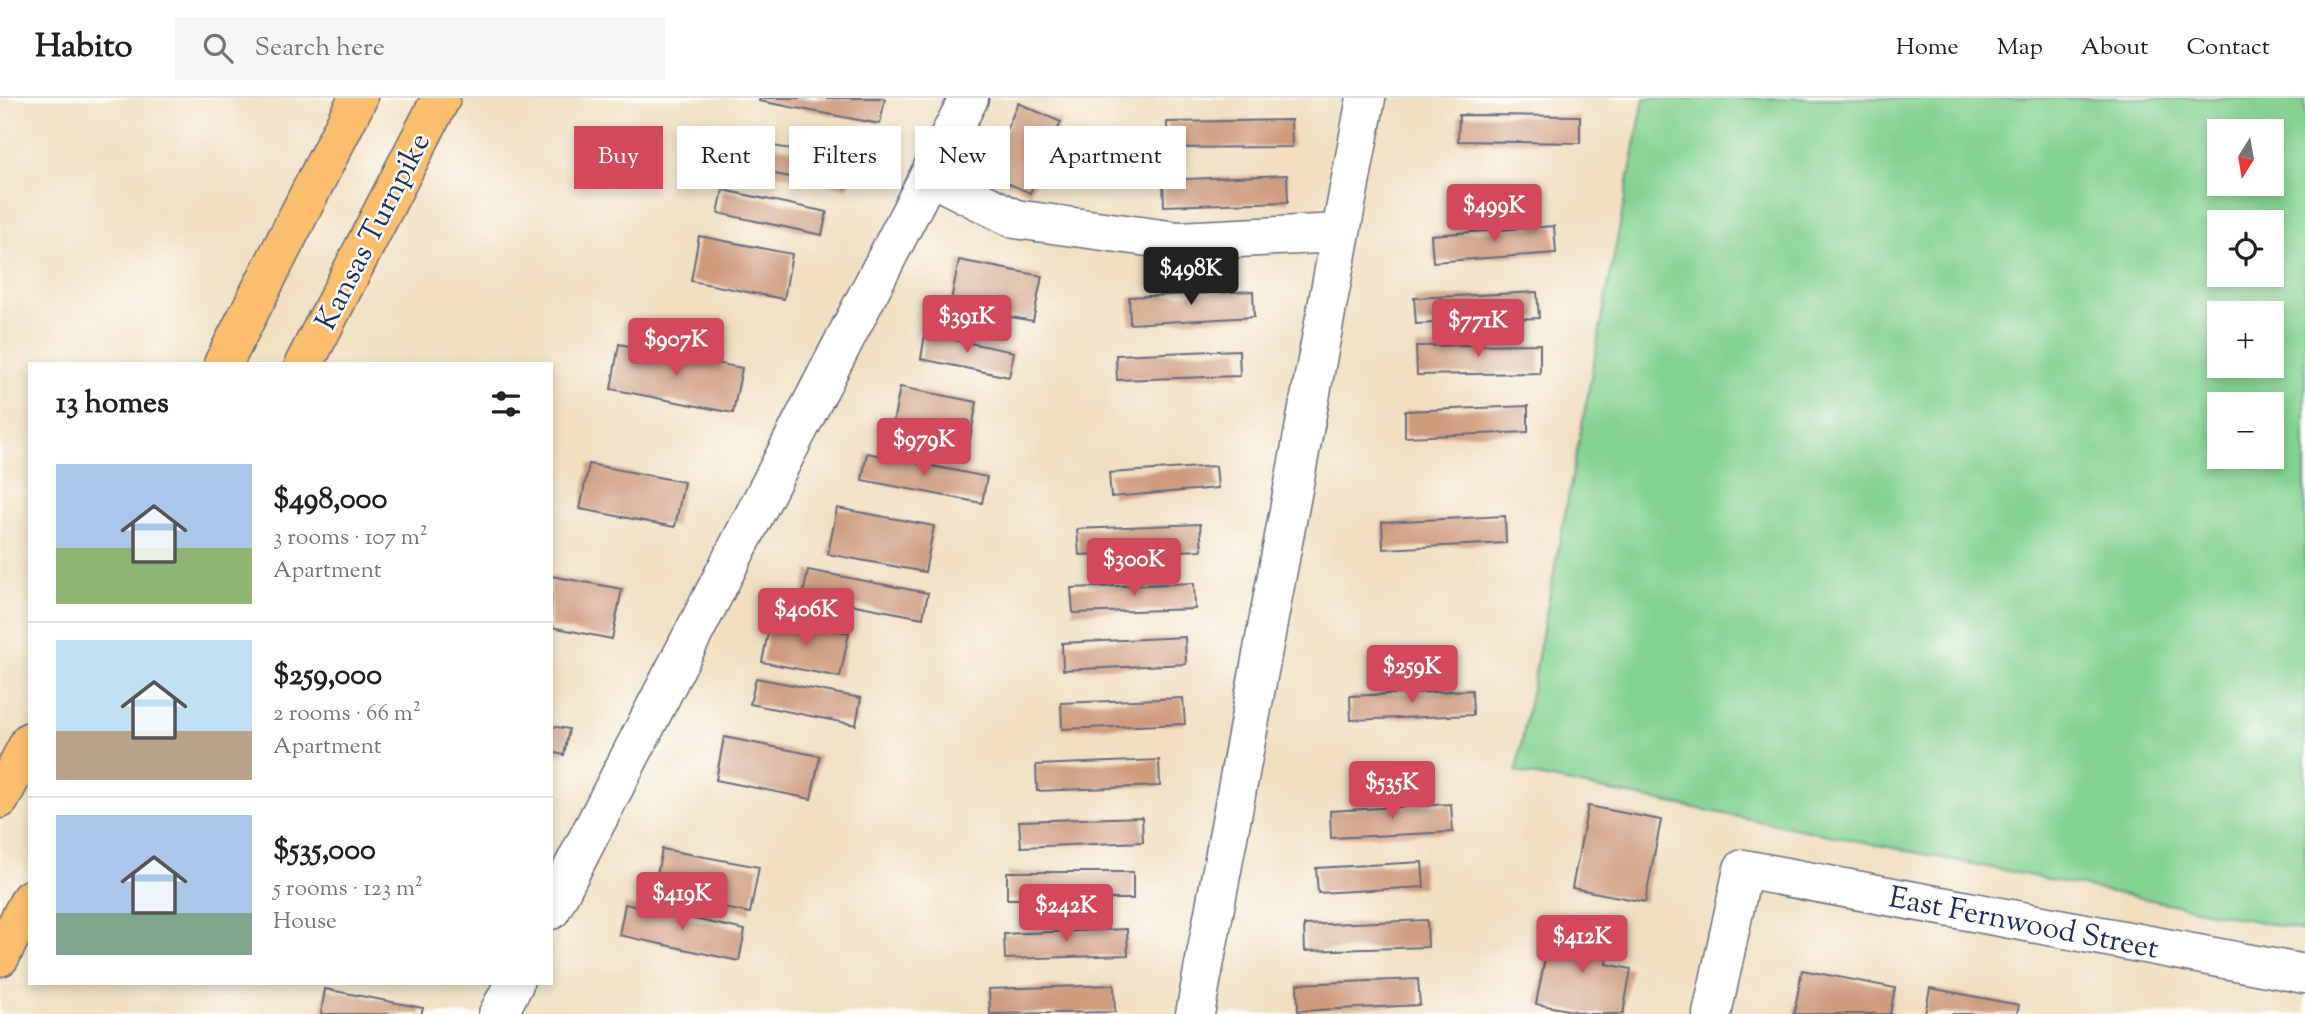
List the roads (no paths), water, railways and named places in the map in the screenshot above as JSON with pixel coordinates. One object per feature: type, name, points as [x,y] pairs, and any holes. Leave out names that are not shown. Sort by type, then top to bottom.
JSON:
[{"type":"highway","points":[[224,362],[358,98]]},
{"type":"highway","name":"Kansas Turnpike","points":[[305,362],[441,98]]},
{"type":"highway","points":[[0,799],[28,745]]},
{"type":"highway","points":[[0,957],[28,903]]},
{"type":"street","points":[[955,126],[969,98]]},
{"type":"street","points":[[1195,1014],[1366,98]]},
{"type":"street","points":[[553,906],[923,189]]},
{"type":"street","points":[[956,189],[1015,219],[1177,242],[1340,233]]},
{"type":"street","name":"East Fernwood Street","points":[[1713,1014],[1742,869],[2305,974]]},
{"type":"street","points":[[498,1014],[512,985]]}]
